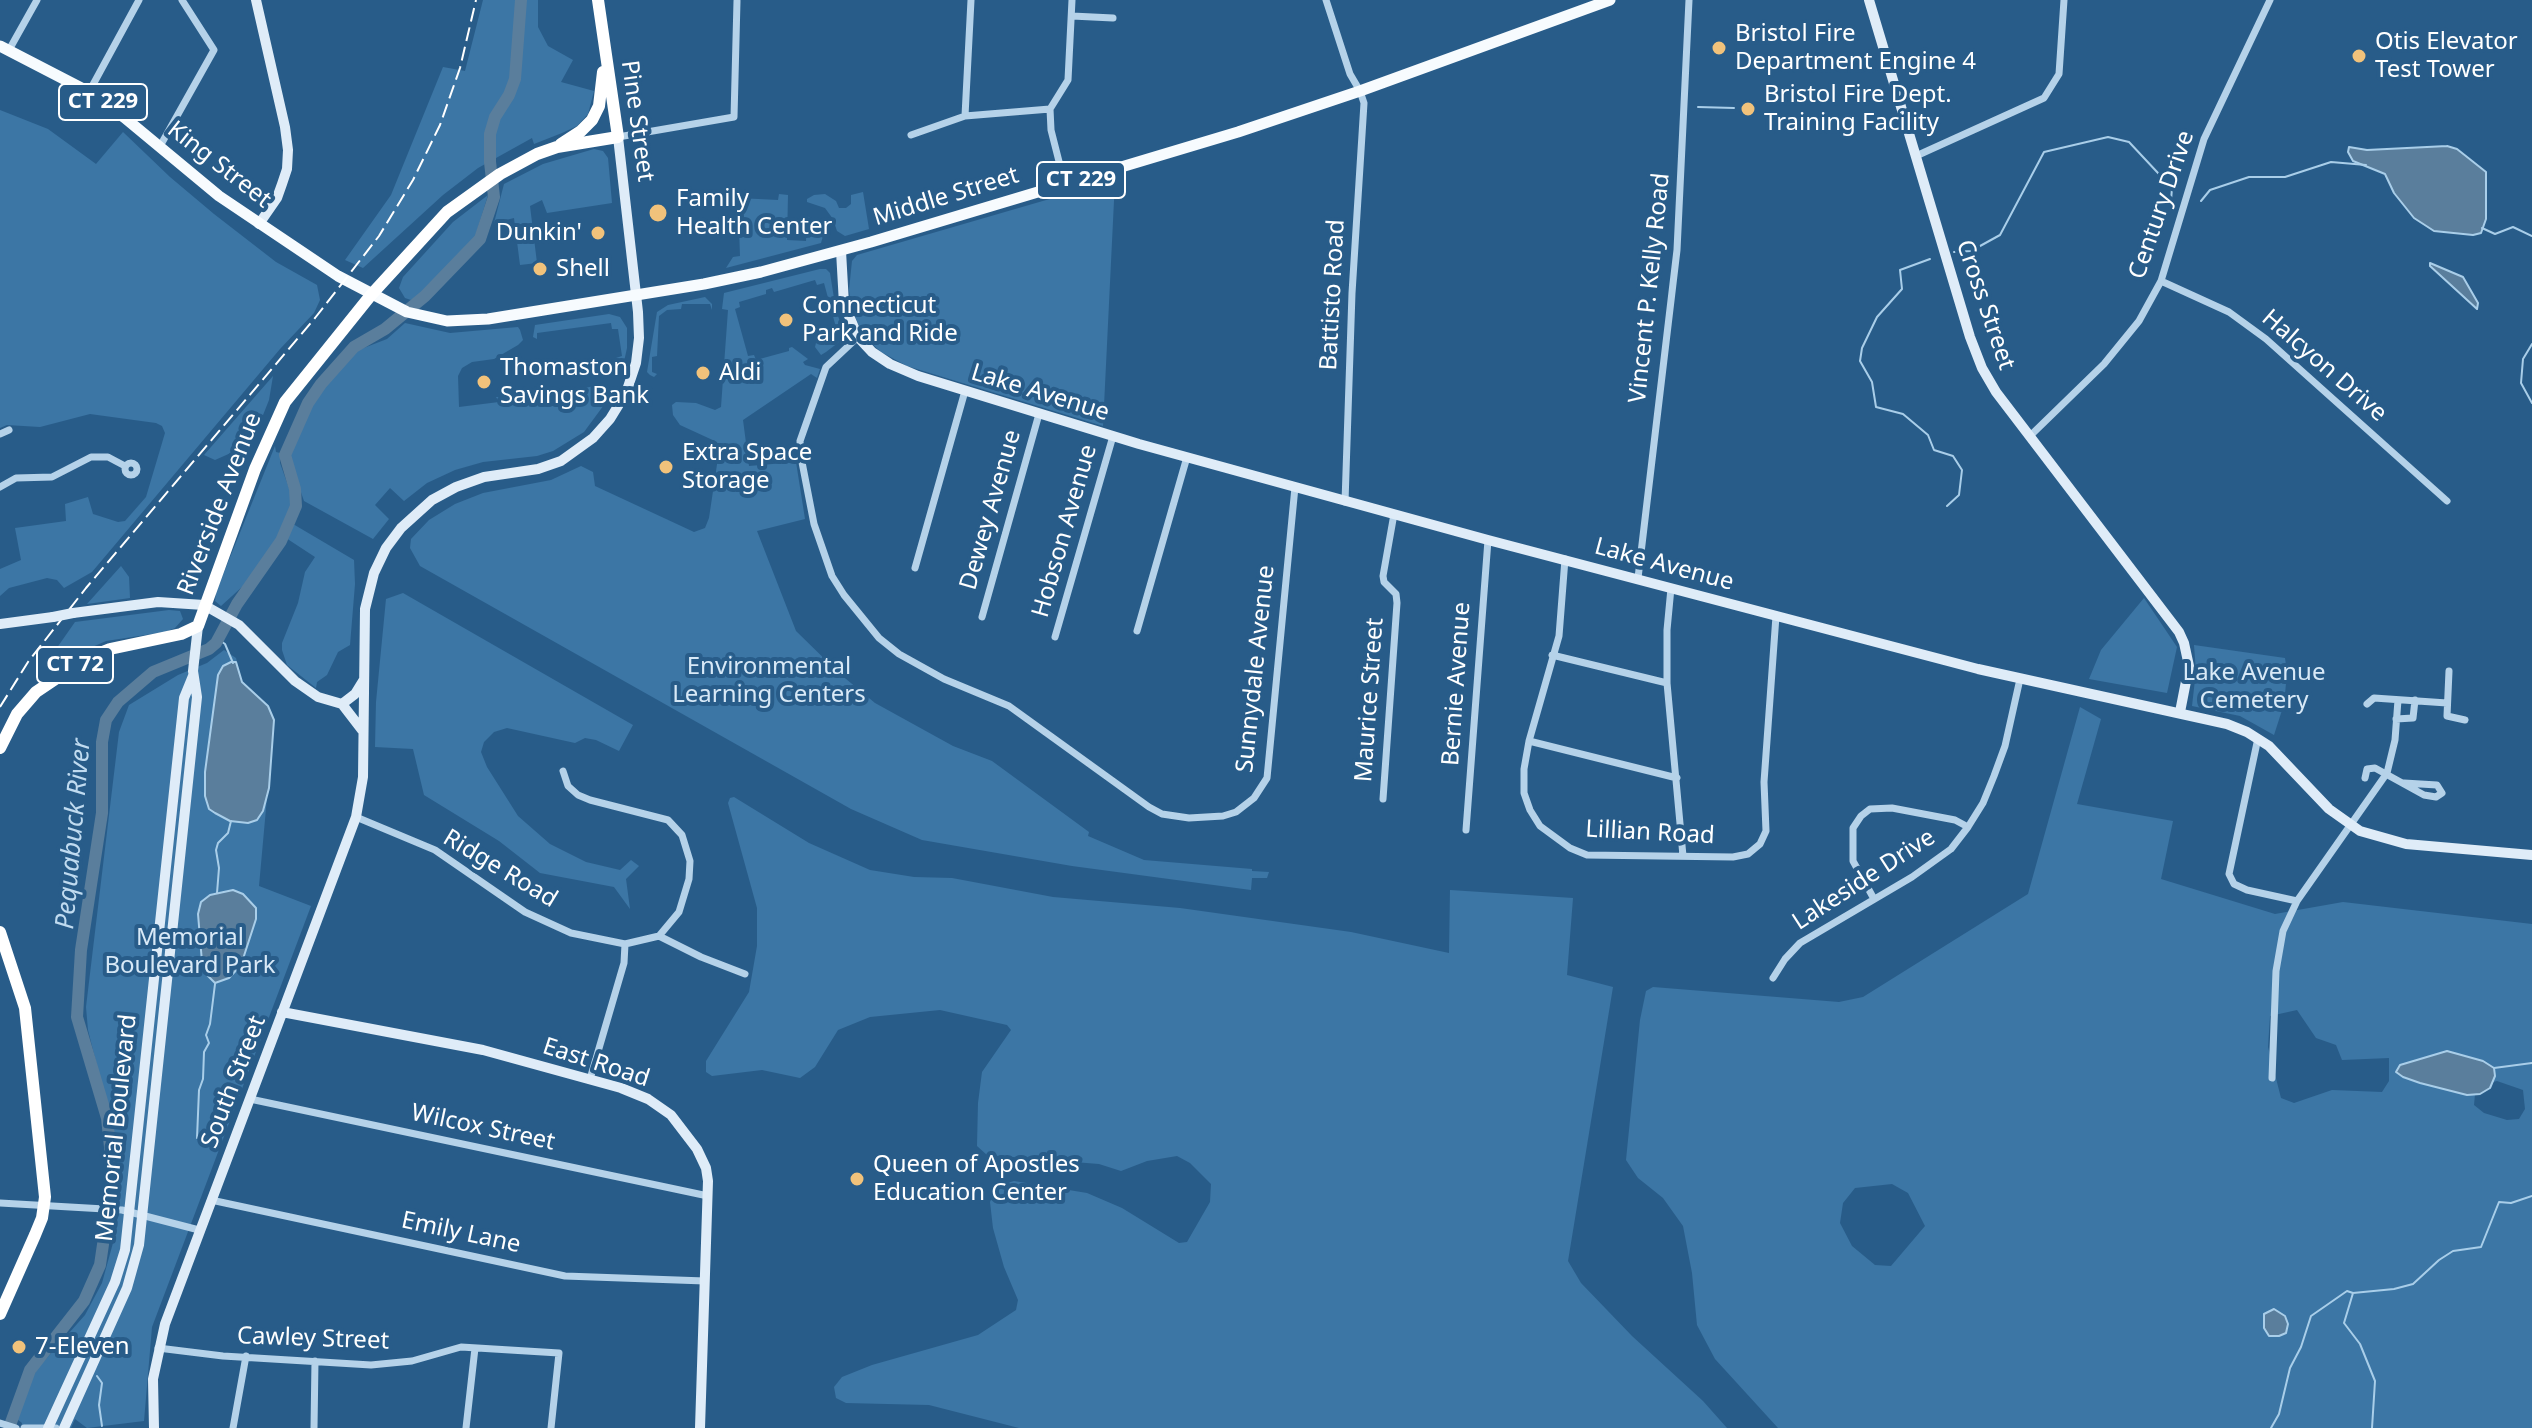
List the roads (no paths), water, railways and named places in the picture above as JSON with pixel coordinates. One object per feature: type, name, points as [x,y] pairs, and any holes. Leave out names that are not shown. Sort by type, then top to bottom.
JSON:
[{"type":"highway","name":"Pine Street","points":[[598,0],[618,137]]},
{"type":"highway","points":[[557,147],[581,131],[592,120],[599,106],[604,49]]},
{"type":"highway","name":"Riverside Avenue","points":[[0,748],[17,714],[36,692],[85,659],[110,649],[181,634],[198,626],[272,425],[285,402],[371,295],[433,226],[468,195],[531,157],[557,147],[618,137]]},
{"type":"highway","points":[[0,932],[25,1008],[44,1175],[44,1206],[35,1235],[0,1314]]},
{"type":"main road","points":[[256,0],[288,150],[277,198],[259,224]]},
{"type":"main road","name":"Middle Street","points":[[371,295],[418,315],[447,321],[488,319],[761,272],[1224,136],[1360,91],[1610,0]]},
{"type":"main road","name":"Cross Street","points":[[1869,0],[1982,368],[1996,392],[2179,632],[2189,666],[2180,712]]},
{"type":"main road","name":"King Street","points":[[5,48],[89,92],[259,224],[371,295]]},
{"type":"main road","name":"Pine Street","points":[[363,680],[368,592],[374,573],[393,538],[423,507],[456,487],[484,477],[538,469],[561,461],[593,438],[610,419],[626,393],[635,366],[639,338],[637,295],[618,137]]},
{"type":"main road","name":"Lake Avenue","points":[[841,251],[844,304],[858,337],[872,352],[895,367],[1039,414],[1345,502],[2020,679],[2237,727],[2258,738],[2279,756],[2320,801],[2352,826],[2370,835],[2406,844],[2532,855]]},
{"type":"main road","points":[[0,624],[158,602],[204,605],[239,625],[295,681],[318,697],[342,704],[356,719],[363,733]]},
{"type":"main road","name":"Memorial Boulevard","points":[[64,1428],[127,1288],[139,1245],[197,697],[193,674],[198,626]]},
{"type":"main road","name":"Memorial Boulevard","points":[[48,1428],[115,1282],[125,1250],[124,1211],[184,698],[193,674]]},
{"type":"main road","points":[[342,704],[355,694],[363,680]]},
{"type":"main road","name":"South Street","points":[[154,1428],[153,1379],[165,1324],[356,817],[363,777],[363,680]]},
{"type":"main road","name":"East Road","points":[[282,1012],[470,1047],[640,1095],[671,1115],[702,1158],[707,1175],[700,1428]]},
{"type":"street","points":[[5,48],[37,0]]},
{"type":"street","points":[[89,92],[139,0]]},
{"type":"street","points":[[159,148],[214,50],[182,0]]},
{"type":"street","points":[[965,116],[971,0]]},
{"type":"street","points":[[1065,185],[1051,130],[1050,109],[1068,80],[1072,0]]},
{"type":"street","points":[[1326,0],[1350,74],[1360,91]]},
{"type":"street","name":"Vincent P. Kelly Road","points":[[1638,578],[1677,250],[1689,0]]},
{"type":"street","points":[[1916,156],[2044,98],[2059,74],[2064,0]]},
{"type":"street","name":"Century Drive","points":[[2030,436],[2104,364],[2139,321],[2161,281],[2204,139],[2270,0]]},
{"type":"street","points":[[618,137],[734,117],[737,1]]},
{"type":"street","points":[[1072,16],[1113,18]]},
{"type":"street","name":"Battisto Road","points":[[1345,502],[1352,293],[1364,103],[1360,91]]},
{"type":"street","points":[[911,135],[965,116],[1050,109]]},
{"type":"street","name":"Halcyon Drive","points":[[2161,281],[2229,312],[2266,339],[2447,501]]},
{"type":"street","name":"Sunnydale Avenue","points":[[858,337],[826,367],[807,414],[800,448],[810,511],[818,538],[832,576],[844,595],[879,638],[899,654],[944,679],[1009,706],[1162,814],[1189,818],[1236,812],[1254,798],[1267,778],[1295,487]]},
{"type":"street","points":[[915,568],[965,391]]},
{"type":"street","name":"Dewey Avenue","points":[[982,617],[1039,414]]},
{"type":"street","points":[[0,434],[9,430]]},
{"type":"street","name":"Hobson Avenue","points":[[1055,637],[1113,436]]},
{"type":"street","points":[[0,487],[16,478],[52,477],[91,457],[108,457],[125,466]]},
{"type":"street","points":[[1137,631],[1187,457]]},
{"type":"street","name":"Maurice Street","points":[[1383,799],[1397,603],[1396,594],[1384,582],[1383,576],[1394,514]]},
{"type":"street","name":"Bernie Avenue","points":[[1466,830],[1488,540]]},
{"type":"street","name":"Lillian Road","points":[[1565,559],[1559,636],[1529,741],[1524,793],[1540,826],[1557,840],[1587,855],[1733,857],[1748,854],[1760,844],[1766,831],[1764,782],[1776,616]]},
{"type":"street","points":[[1671,588],[1667,683],[1683,856]]},
{"type":"street","points":[[1552,655],[1667,683]]},
{"type":"street","points":[[2449,671],[2449,718],[2465,720]]},
{"type":"street","name":"Lakeside Drive","points":[[1773,978],[1800,943],[1934,863],[1951,849],[1983,803],[2005,746],[2020,679]]},
{"type":"street","points":[[2367,704],[2374,698],[2447,703]]},
{"type":"street","points":[[2272,1078],[2278,957],[2283,931],[2297,901],[2387,773],[2395,740],[2398,700]]},
{"type":"street","points":[[2396,719],[2413,718],[2415,700]]},
{"type":"street","points":[[2258,738],[2229,874],[2239,887],[2297,901]]},
{"type":"street","points":[[1529,741],[1677,778]]},
{"type":"street","points":[[2365,778],[2369,769],[2387,773],[2404,783]]},
{"type":"street","points":[[563,771],[568,786],[578,795],[668,820],[682,835],[690,861],[689,879],[679,912],[659,936],[745,974]]},
{"type":"street","points":[[1874,899],[1853,861],[1853,828],[1870,809],[1892,808],[1955,820],[1968,827]]},
{"type":"street","name":"Ridge Road","points":[[356,817],[435,850],[536,917],[571,933],[625,944],[659,936]]},
{"type":"street","points":[[590,1079],[624,963],[625,944]]},
{"type":"street","name":"Wilcox Street","points":[[250,1099],[708,1196]]},
{"type":"street","name":"Emily Lane","points":[[211,1200],[565,1276],[705,1281]]},
{"type":"street","points":[[0,1203],[124,1211],[199,1230]]},
{"type":"street","name":"Cawley Street","points":[[158,1348],[384,1365],[412,1361],[461,1347],[559,1353],[551,1428]]},
{"type":"street","points":[[466,1428],[475,1348]]},
{"type":"street","points":[[233,1428],[246,1356]]},
{"type":"street","points":[[314,1428],[315,1361]]},
{"type":"street","points":[[0,1423],[16,1428]]},
{"type":"street","points":[[24,1428],[56,1428]]},
{"type":"waterway","name":"Pequabuck River","points":[[9,1428],[30,1370],[84,1301],[100,1265],[113,1176],[107,1118],[77,1017],[81,950],[102,813],[102,742],[106,720],[118,702],[153,672],[209,649],[216,643],[237,604],[281,541],[296,506],[295,489],[285,455],[308,403],[354,347],[385,329],[425,296],[480,239],[494,197],[490,134],[495,117],[515,79],[521,0]]},
{"type":"waterway","points":[[1698,107],[1734,108]]},
{"type":"waterway","points":[[1954,252],[1971,251],[2000,235],[2044,152],[2108,137],[2129,142],[2172,188],[2171,201]]},
{"type":"waterway","points":[[2201,201],[2210,190],[2249,177],[2285,177],[2331,162],[2366,165]]},
{"type":"waterway","points":[[2482,228],[2495,234],[2513,227],[2532,236]]},
{"type":"waterway","points":[[1930,259],[1900,270],[1902,289],[1877,317],[1862,348],[1860,361],[1872,382],[1876,407],[1903,414],[1928,435],[1934,450],[1953,456],[1962,470],[1959,495],[1947,506]]},
{"type":"waterway","points":[[2532,344],[2523,359],[2521,383],[2532,403]]},
{"type":"waterway","points":[[218,639],[225,644],[233,663]]},
{"type":"waterway","points":[[217,893],[219,868],[216,850],[218,843],[228,833],[231,821]]},
{"type":"waterway","points":[[197,1138],[199,1090],[203,1079],[204,1052],[209,1043],[206,1035],[215,984]]},
{"type":"waterway","points":[[2494,1068],[2532,1063]]},
{"type":"waterway","points":[[2372,1428],[2375,1381],[2360,1344],[2344,1323],[2353,1293],[2413,1284],[2453,1251],[2481,1247],[2499,1202],[2511,1203],[2532,1196]]},
{"type":"waterway","points":[[2271,1428],[2279,1414],[2290,1368],[2311,1316],[2347,1291],[2353,1293]]},
{"type":"waterway","points":[[55,1338],[68,1355]]},
{"type":"waterway","points":[[97,1376],[102,1383],[99,1405],[102,1426]]},
{"type":"railway","points":[[0,707],[28,662],[86,588],[315,318],[379,236],[413,180],[440,125],[460,68],[476,0]]},
{"type":"place","name":"Bristol Fire Department Engine 4","points":[[1719,48]]},
{"type":"place","name":"Otis Elevator Test Tower","points":[[2359,56]]},
{"type":"place","name":"Bristol Fire Dept. Training Facility","points":[[1748,109]]},
{"type":"place","name":"Family Health Center","points":[[658,213]]},
{"type":"place","name":"Dunkin'","points":[[598,233]]},
{"type":"place","name":"Shell","points":[[540,269]]},
{"type":"place","name":"Connecticut Park and Ride","points":[[786,320]]},
{"type":"place","name":"Aldi","points":[[703,373]]},
{"type":"place","name":"Thomaston Savings Bank","points":[[484,382]]},
{"type":"place","name":"Extra Space Storage","points":[[666,467]]},
{"type":"place","name":"Queen of Apostles Education Center","points":[[857,1179]]},
{"type":"place","name":"7-Eleven","points":[[19,1347]]},
{"type":"park label","name":"Environmental Learning Centers","points":[[769,681]]},
{"type":"park label","name":"Lake Avenue Cemetery","points":[[2254,687]]},
{"type":"park label","name":"Memorial Boulevard Park","points":[[190,952]]}]
